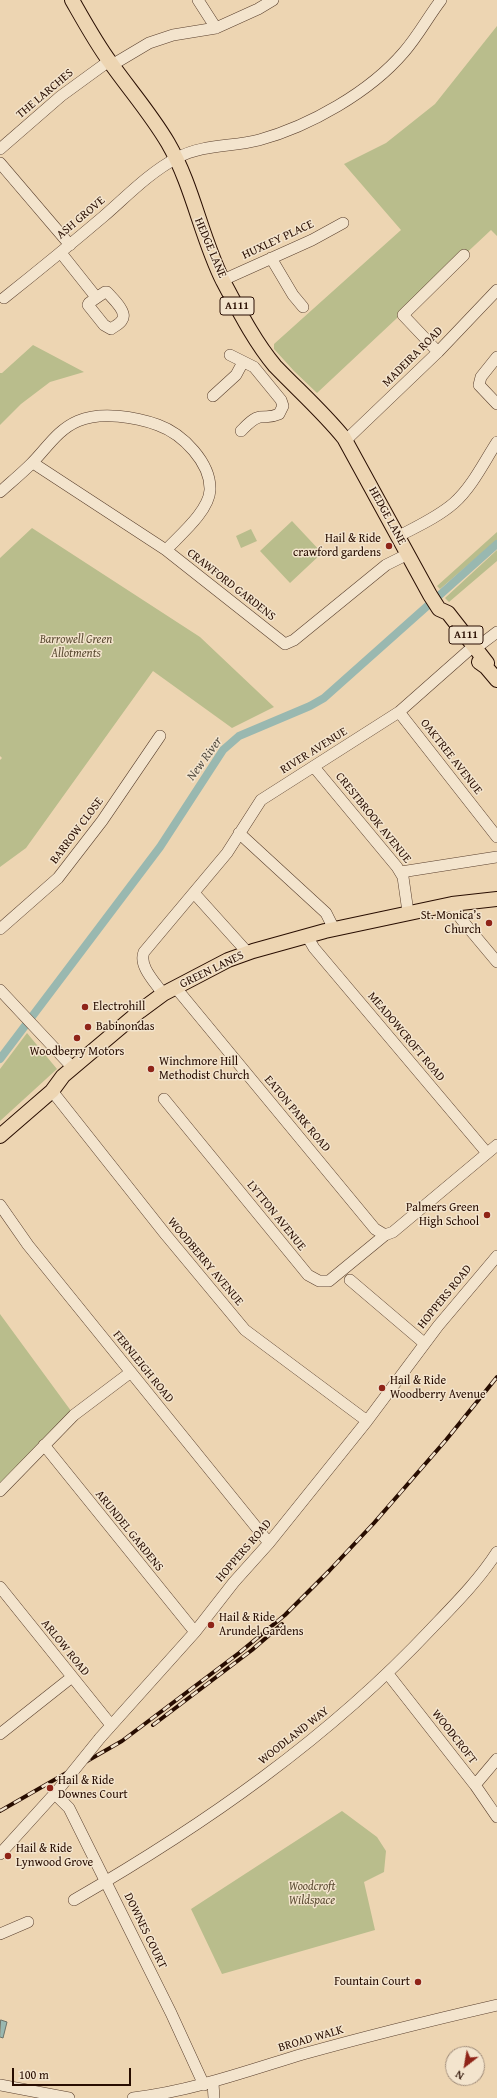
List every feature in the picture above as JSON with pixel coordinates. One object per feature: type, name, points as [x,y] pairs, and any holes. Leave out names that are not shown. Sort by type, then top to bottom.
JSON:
[{"type":"main road","name":"HEDGE LANE","points":[[72,0],[110,63],[151,117],[176,158],[204,235],[223,280],[254,336],[276,366],[332,424],[345,440],[438,608],[438,614],[441,619],[472,649],[481,665],[486,667],[497,680]]},
{"type":"main road","name":"GREEN LANES","points":[[0,1136],[52,1091],[63,1076],[124,1024],[163,994],[228,960],[248,952],[307,936],[408,912],[452,904],[497,899]]},
{"type":"street","points":[[198,0],[216,28]]},
{"type":"street","name":"THE LARCHES","points":[[0,149],[61,96],[110,63],[150,43],[166,37],[216,28],[258,9],[273,0]]},
{"type":"street","name":"ASH GROVE","points":[[1,301],[70,245],[158,170],[176,158],[204,148],[257,140],[286,132],[347,99],[378,79],[404,52],[441,0]]},
{"type":"street","points":[[0,163],[70,245]]},
{"type":"street","name":"HUXLEY PLACE","points":[[223,280],[343,224]]},
{"type":"street","points":[[60,253],[96,297]]},
{"type":"street","points":[[438,352],[403,315],[464,255]]},
{"type":"street","points":[[272,258],[292,295],[303,307]]},
{"type":"street","name":"MADEIRA ROAD","points":[[345,440],[438,352],[497,290]]},
{"type":"street","points":[[230,355],[254,367],[281,400],[282,406],[279,414],[270,418],[260,417],[255,419],[241,431]]},
{"type":"street","points":[[497,357],[481,377],[479,385],[497,404]]},
{"type":"street","points":[[213,396],[236,375],[243,362]]},
{"type":"street","points":[[263,377],[276,366]]},
{"type":"street","points":[[0,492],[33,463],[62,430],[79,421],[98,417],[136,420],[159,425],[175,434],[202,462],[209,477],[210,491],[205,508],[166,550]]},
{"type":"street","points":[[399,536],[433,519],[455,502],[473,481],[497,442]]},
{"type":"street","name":"CRAWFORD GARDENS","points":[[33,463],[166,550],[286,644],[294,640],[386,565],[408,554]]},
{"type":"street","name":"RIVER AVENUE","points":[[163,994],[146,969],[142,956],[147,948],[227,853],[261,800],[399,712],[472,649],[497,632]]},
{"type":"street","name":"OAKTREE AVENUE","points":[[399,712],[497,837]]},
{"type":"street","name":"BARROW CLOSE","points":[[0,929],[58,878],[102,821],[160,736]]},
{"type":"street","name":"CRESTBROOK AVENUE","points":[[314,767],[401,872],[405,886],[408,912]]},
{"type":"street","points":[[240,833],[326,913],[334,929]]},
{"type":"street","points":[[401,872],[497,857]]},
{"type":"street","points":[[194,893],[248,952]]},
{"type":"street","points":[[452,904],[461,919],[497,962]]},
{"type":"street","name":"MEADOWCROFT ROAD","points":[[307,936],[314,948],[487,1153]]},
{"type":"street","name":"EATON PARK ROAD","points":[[176,988],[376,1229],[385,1235]]},
{"type":"street","points":[[0,990],[45,1036],[72,1068]]},
{"type":"street","name":"WOODBERRY AVENUE","points":[[52,1091],[166,1235],[245,1330],[367,1421]]},
{"type":"street","name":"LYTTON AVENUE","points":[[164,1099],[309,1276],[320,1282],[329,1281],[385,1235],[393,1232],[497,1145]]},
{"type":"street","name":"FERNLEIGH ROAD","points":[[0,1205],[28,1245],[269,1543]]},
{"type":"street","name":"HOPPERS ROAD","points":[[0,1854],[56,1792],[111,1725],[195,1632],[234,1582],[269,1543],[367,1421],[424,1343],[497,1256]]},
{"type":"street","points":[[350,1280],[424,1343]]},
{"type":"street","points":[[0,1491],[74,1415],[130,1372]]},
{"type":"street","name":"ARUNDEL GARDENS","points":[[44,1445],[195,1632]]},
{"type":"street","name":"WOODLAND WAY","points":[[74,1900],[106,1882],[212,1814],[344,1714],[388,1674],[465,1594],[497,1552]]},
{"type":"street","name":"ARLOW ROAD","points":[[0,1587],[111,1725]]},
{"type":"street","name":"WOODCROFT","points":[[388,1674],[475,1785],[497,1817]]},
{"type":"street","points":[[0,1734],[72,1677]]},
{"type":"street","points":[[475,1785],[497,1759]]},
{"type":"street","name":"DOWNES COURT","points":[[56,1792],[69,1808],[208,2084]]},
{"type":"street","points":[[0,1934],[28,1922]]},
{"type":"street","name":"BROAD WALK","points":[[133,2098],[208,2084],[303,2054],[400,2028],[497,2005]]},
{"type":"street","points":[[208,2084],[214,2098]]},
{"type":"street","points":[[0,2085],[68,2098]]},
{"type":"green space","points":[[497,26],[497,236],[491,230],[317,393],[274,349],[274,344],[401,230],[344,164],[386,143],[435,104]]},
{"type":"green space","points":[[33,345],[84,372],[50,382],[21,404],[0,425],[0,373],[2,373]]},
{"type":"green space","points":[[292,521],[322,553],[290,583],[260,551]]},
{"type":"green space","name":"Barrowell Green Allotments","points":[[32,528],[200,637],[274,707],[232,728],[153,671],[26,848],[0,867],[0,760],[2,758],[0,756],[0,558]]},
{"type":"green space","points":[[251,529],[257,541],[241,548],[236,536]]},
{"type":"green space","points":[[497,532],[497,540],[440,589],[437,586]]},
{"type":"green space","points":[[497,550],[497,561],[449,602],[445,598]]},
{"type":"green space","points":[[27,1033],[57,1069],[0,1121],[0,1069]]},
{"type":"green space","points":[[0,1314],[74,1415],[0,1486]]},
{"type":"green space","name":"Woodcroft Wildspace","points":[[342,1811],[377,1837],[386,1851],[384,1872],[364,1882],[375,1930],[222,1974],[191,1909]]},
{"type":"water","points":[[1,2020],[7,2022],[3,2038],[0,2037]]},
{"type":"waterway","name":"New River","points":[[0,1059],[160,847],[223,750],[239,736],[310,706],[324,698],[497,544]]},
{"type":"railway","points":[[0,1811],[122,1741],[239,1653],[285,1615],[374,1523],[446,1440],[497,1377]]},
{"type":"railway","points":[[153,1725],[252,1650],[282,1624]]},
{"type":"place","name":"Hail & Ride crawford gardens","points":[[389,546]]},
{"type":"place","name":"St. Monica’s Church","points":[[489,923]]},
{"type":"place","name":"Electrohill","points":[[85,1007]]},
{"type":"place","name":"Babinondas","points":[[88,1027]]},
{"type":"place","name":"Woodberry Motors","points":[[77,1038]]},
{"type":"place","name":"Winchmore Hill Methodist Church","points":[[151,1069]]},
{"type":"place","name":"Palmers Green High School","points":[[487,1215]]},
{"type":"place","name":"Hail & Ride Woodberry Avenue","points":[[382,1388]]},
{"type":"place","name":"Hail & Ride Arundel Gardens","points":[[211,1625]]},
{"type":"place","name":"Hail & Ride Downes Court","points":[[50,1788]]},
{"type":"place","name":"Hail & Ride Lynwood Grove","points":[[8,1856]]},
{"type":"place","name":"Fountain Court","points":[[418,1982]]}]
